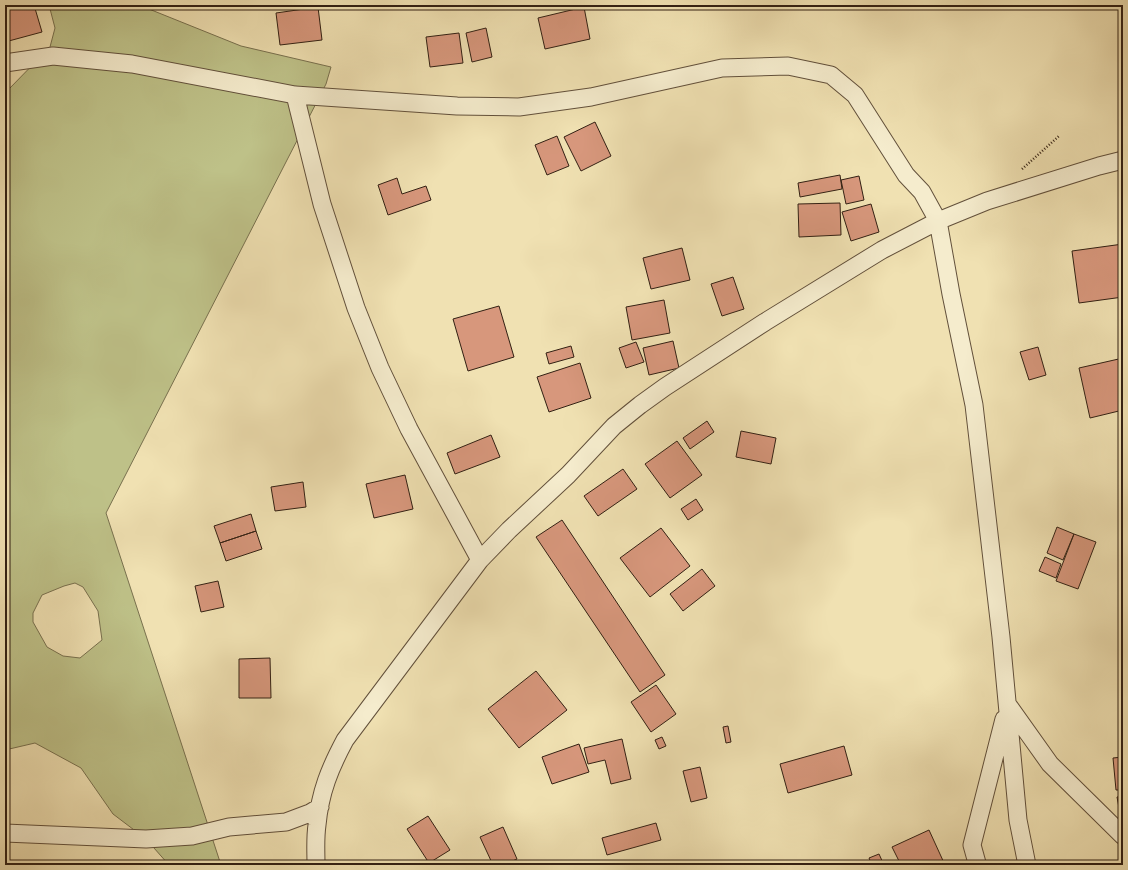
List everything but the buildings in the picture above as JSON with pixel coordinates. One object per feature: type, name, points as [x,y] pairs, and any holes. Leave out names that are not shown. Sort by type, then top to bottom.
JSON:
[{"type":"street","points":[[5,64],[53,56],[132,64],[295,95],[458,106],[519,107],[591,97],[722,68],[788,66],[831,75],[855,94],[906,175],[922,192],[938,221],[950,294],[974,405],[1001,637],[1018,820],[1026,865]]},
{"type":"street","points":[[295,95],[322,204],[356,308],[380,368],[409,429],[480,560]]},
{"type":"street","points":[[316,865],[317,825],[324,788],[332,765],[345,740],[480,560],[509,530],[568,475],[614,426],[640,405],[765,322],[882,250],[938,221],[987,201],[1123,160]]},
{"type":"street","points":[[1008,705],[1050,764],[1123,836]]},
{"type":"street","points":[[978,863],[972,845],[1008,705]]},
{"type":"street","points":[[5,833],[146,839],[192,836],[229,827],[286,822],[310,813],[320,806]]},
{"type":"green space","points":[[49,5],[139,5],[241,46],[331,67],[326,84],[106,513],[221,865],[169,865],[146,839],[113,814],[81,768],[35,743],[5,750],[5,98],[8,90],[50,47],[55,28]],"holes":[[[75,583],[83,587],[98,611],[102,640],[80,658],[63,656],[47,647],[33,622],[33,613],[42,595]]]}]
